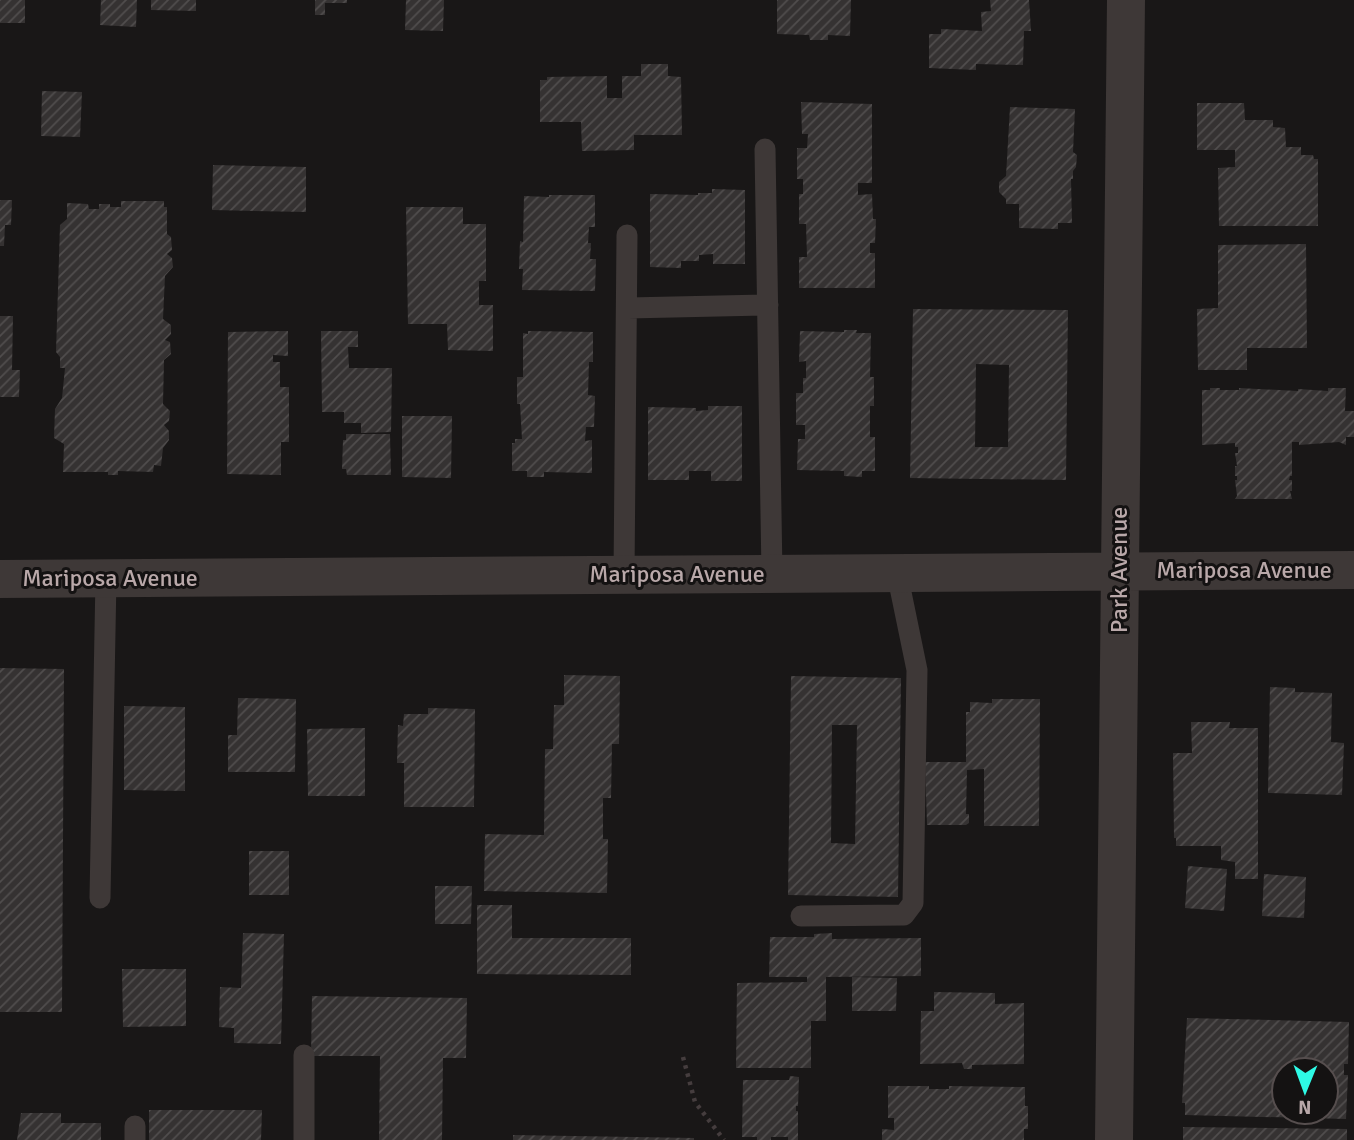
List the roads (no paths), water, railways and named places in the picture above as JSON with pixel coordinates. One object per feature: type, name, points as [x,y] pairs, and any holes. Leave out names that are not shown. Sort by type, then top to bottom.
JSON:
[{"type":"street","name":"Park Avenue","points":[[1114,1140],[1126,0]]},
{"type":"street","name":"Mariposa Avenue","points":[[0,579],[1354,570]]},
{"type":"lane","points":[[765,149],[772,574]]},
{"type":"lane","points":[[624,575],[627,235]]},
{"type":"lane","points":[[628,308],[768,305]]},
{"type":"lane","points":[[801,916],[904,915],[913,904],[917,670],[897,573]]},
{"type":"lane","points":[[100,898],[106,578]]},
{"type":"lane","points":[[304,1055],[304,1140]]}]
